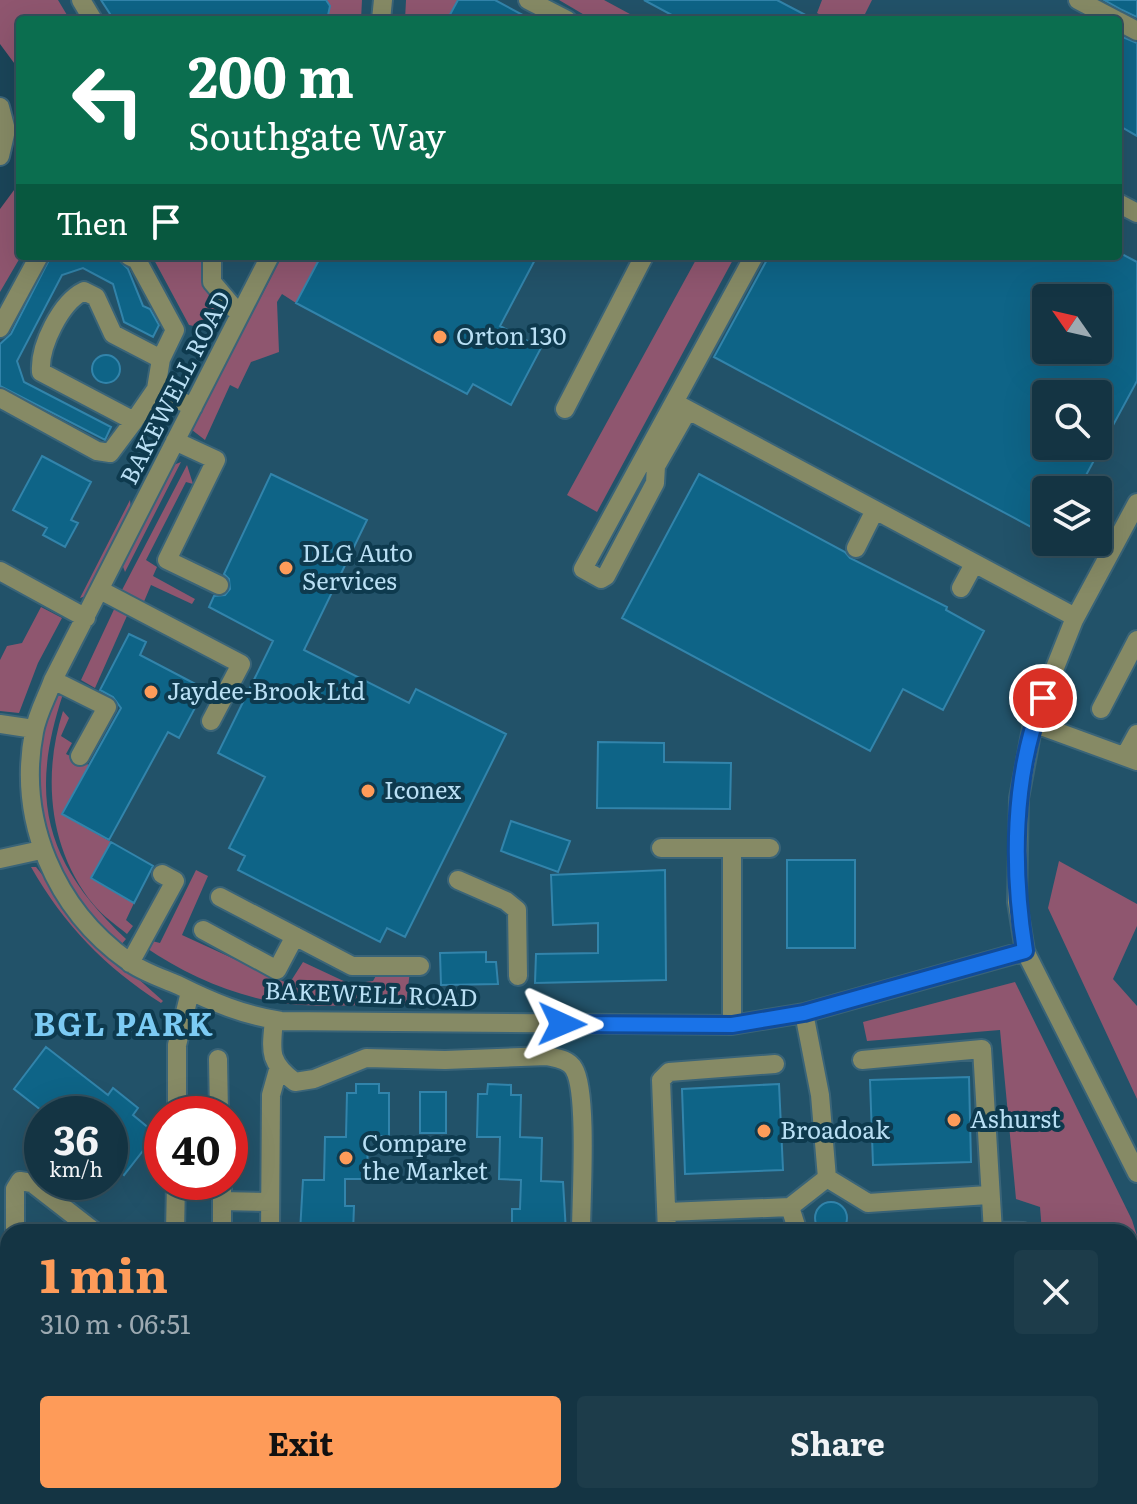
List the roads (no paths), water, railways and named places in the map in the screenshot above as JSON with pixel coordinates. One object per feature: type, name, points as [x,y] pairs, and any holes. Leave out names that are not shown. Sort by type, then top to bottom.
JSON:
[{"type":"street","points":[[528,0],[559,16]]},
{"type":"street","points":[[1078,0],[1108,16]]},
{"type":"street","points":[[0,107],[6,130],[0,156]]},
{"type":"street","points":[[0,328],[37,260]]},
{"type":"street","points":[[0,398],[2,402],[97,451],[110,453],[156,389],[161,359],[175,330],[137,260]]},
{"type":"street","points":[[215,260],[212,282],[239,314]]},
{"type":"street","name":"BAKEWELL ROAD","points":[[268,260],[53,680],[34,729],[30,785],[41,850],[65,897],[130,963],[218,1006],[274,1020],[732,1025],[804,1013],[1025,951]]},
{"type":"street","points":[[565,409],[642,260]]},
{"type":"street","points":[[682,407],[583,569],[601,579],[655,483],[656,466],[752,260]]},
{"type":"street","points":[[134,421],[41,372],[40,357],[71,297],[84,291],[96,297],[113,334],[161,359]]},
{"type":"street","points":[[156,389],[193,407]]},
{"type":"street","points":[[682,407],[1075,617]]},
{"type":"street","points":[[175,441],[216,460],[167,560],[219,585]]},
{"type":"street","points":[[1137,503],[1075,617],[1033,723],[1019,798],[1017,902],[1025,951],[1137,1173]]},
{"type":"street","points":[[856,548],[875,510]]},
{"type":"street","points":[[961,588],[974,564]]},
{"type":"street","points":[[2,577],[86,618]]},
{"type":"street","points":[[100,590],[241,664],[211,721]]},
{"type":"street","points":[[1101,709],[1129,675],[1137,640]]},
{"type":"street","points":[[53,680],[107,707],[80,756]]},
{"type":"street","points":[[1033,723],[1132,758],[1137,734]]},
{"type":"street","points":[[0,724],[34,729]]},
{"type":"street","points":[[661,848],[770,848]]},
{"type":"street","points":[[732,848],[732,1025]]},
{"type":"street","points":[[0,859],[41,850]]},
{"type":"street","points":[[130,963],[175,881],[162,874]]},
{"type":"street","points":[[458,880],[506,901],[517,910],[518,976]]},
{"type":"street","points":[[220,897],[352,966],[420,966]]},
{"type":"street","points":[[203,930],[277,970],[295,936]]},
{"type":"street","points":[[177,1096],[177,1045],[190,992]]},
{"type":"street","points":[[804,1013],[820,1095],[827,1178]]},
{"type":"street","points":[[274,1020],[271,1053],[278,1070],[295,1082],[314,1079],[366,1058],[547,1056],[563,1059],[574,1068],[581,1099],[581,1224]]},
{"type":"street","points":[[862,1060],[982,1049],[992,1224]]},
{"type":"street","points":[[218,1059],[219,1096]]},
{"type":"street","points":[[667,1224],[661,1080],[669,1072],[775,1064]]},
{"type":"street","points":[[270,1224],[271,1095],[278,1070]]},
{"type":"street","points":[[827,1178],[868,1203],[988,1195]]},
{"type":"street","points":[[667,1212],[790,1207],[827,1178]]},
{"type":"street","points":[[15,1224],[15,1189],[20,1181],[32,1183],[85,1224]]},
{"type":"street","points":[[175,1224],[176,1200]]},
{"type":"street","points":[[222,1224],[222,1201],[270,1202]]},
{"type":"street","points":[[790,1207],[795,1224]]},
{"type":"place","name":"Orton 130","points":[[440,337]]},
{"type":"place","name":"DLG Auto Services","points":[[286,568]]},
{"type":"place","name":"Jaydee-Brook Ltd","points":[[151,692]]},
{"type":"place","name":"Iconex","points":[[368,791]]},
{"type":"place","name":"Ashurst","points":[[954,1120]]},
{"type":"place","name":"Broadoak","points":[[764,1131]]},
{"type":"place","name":"Compare the Market","points":[[346,1158]]},
{"type":"district","name":"BGL PARK","points":[[124,1025]]}]
